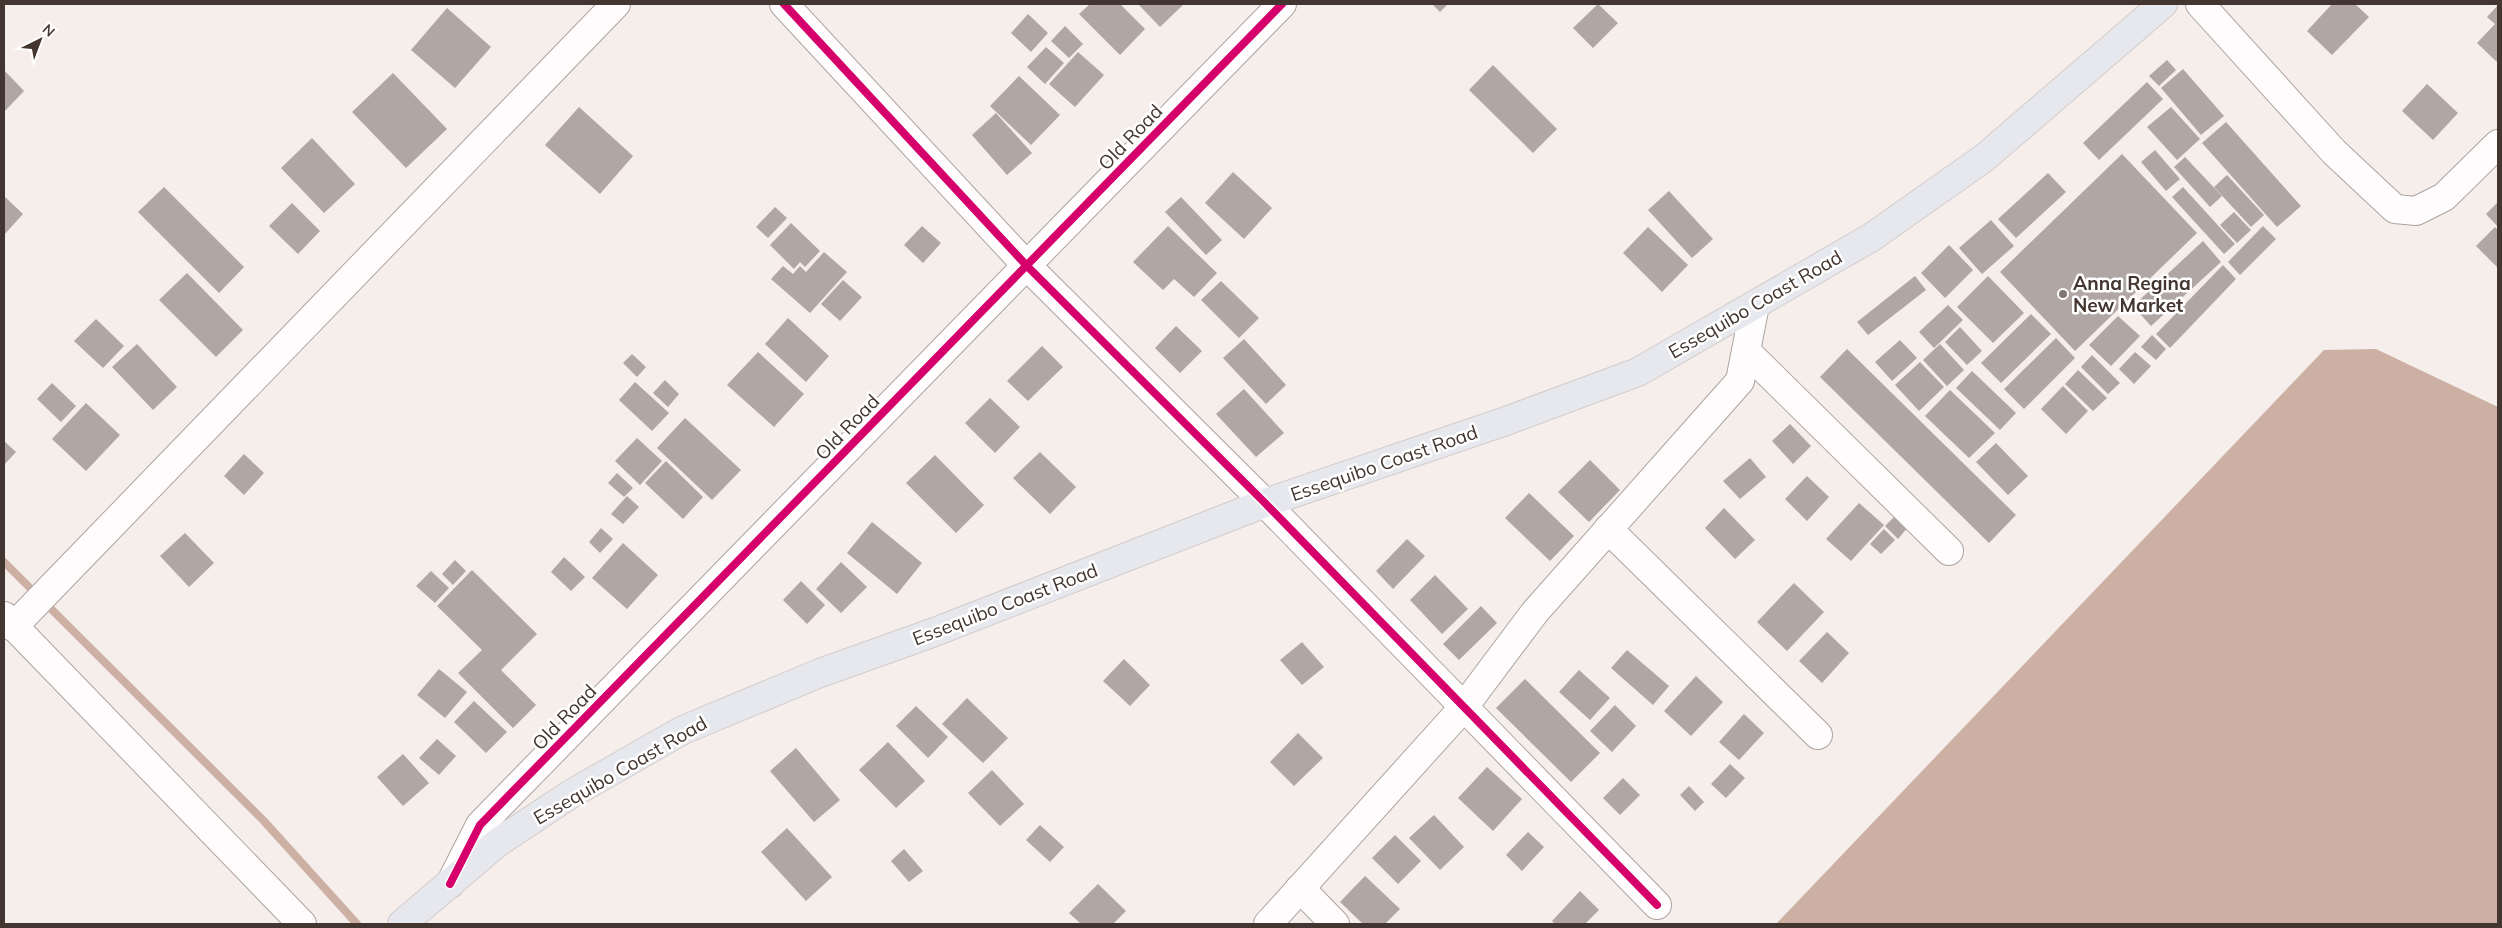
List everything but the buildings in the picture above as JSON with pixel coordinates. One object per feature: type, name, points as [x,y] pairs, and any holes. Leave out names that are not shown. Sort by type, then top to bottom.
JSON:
[{"type":"main road","name":"Essequibo Coast Road","points":[[402,924],[497,843],[570,794],[683,730],[820,673],[932,633],[1265,503],[1506,421],[1638,372],[1872,237],[1984,158],[2086,73],[2163,4]]},
{"type":"street","points":[[302,924],[9,622],[616,4]]},
{"type":"street","points":[[784,4],[1027,266],[1265,503],[1657,905]]},
{"type":"street","name":"Old Road","points":[[450,884],[480,825],[1282,4]]},
{"type":"street","points":[[2200,4],[2334,152],[2395,209],[2416,211],[2444,197],[2498,144]]},
{"type":"street","points":[[1268,924],[1463,708],[1535,612],[1740,381],[1755,304]]},
{"type":"street","points":[[1746,352],[1950,551]]},
{"type":"street","points":[[1608,529],[1818,735]]},
{"type":"street","points":[[1300,888],[1336,924]]},
{"type":"shaded area","points":[[2376,349],[2498,407],[2498,924],[1776,924],[2324,350]]},
{"type":"waterway","points":[[4,562],[263,820],[357,924]]},
{"type":"cycle path","points":[[784,4],[1027,266],[1265,503],[1657,905]]},
{"type":"cycle path","points":[[450,884],[480,825],[1282,4]]},
{"type":"place","name":"Anna Regina New Market","points":[[2063,294]]}]
